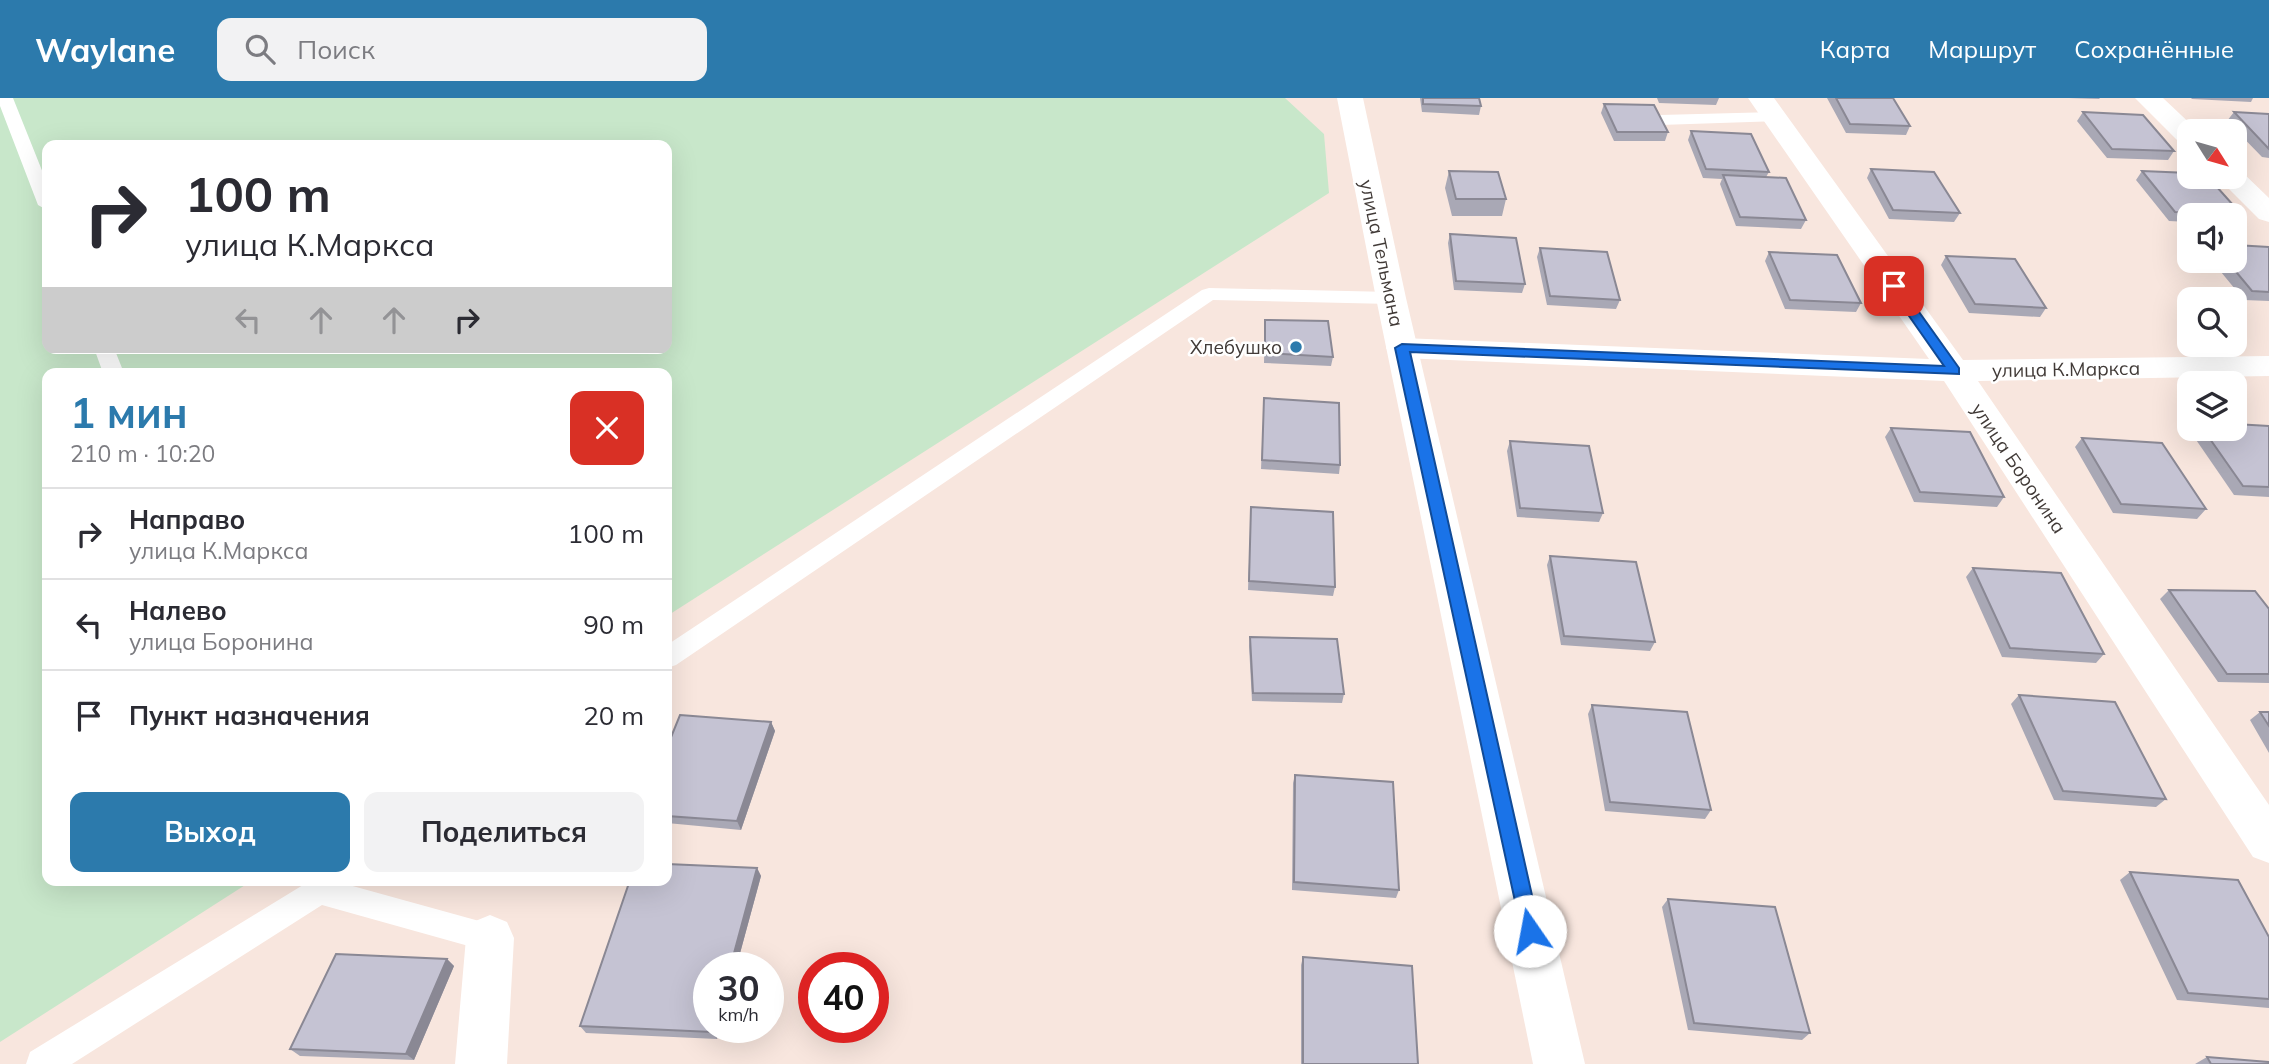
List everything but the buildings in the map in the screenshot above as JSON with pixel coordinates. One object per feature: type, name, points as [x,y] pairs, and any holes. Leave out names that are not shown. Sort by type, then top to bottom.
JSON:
[{"type":"street","name":"улица Тельмана","points":[[1350,98],[1391,298],[1559,1064]]},
{"type":"street","points":[[2148,98],[2177,126]]},
{"type":"street","name":"улица Боронина","points":[[1768,108],[1954,371],[2269,843]]},
{"type":"street","points":[[2244,189],[2269,213]]},
{"type":"street","name":"улица К.Маркса","points":[[1402,348],[1954,371],[2269,366]]},
{"type":"street","points":[[481,1064],[489,938]]},
{"type":"lane","points":[[5,98],[42,192]]},
{"type":"lane","points":[[1660,120],[1768,108]]},
{"type":"lane","points":[[672,655],[1209,294],[1391,298]]},
{"type":"lane","points":[[42,1064],[321,886]]},
{"type":"lane","points":[[330,886],[489,938]]},
{"type":"green space","points":[[0,98],[1285,98],[1324,134],[1329,193],[672,613],[672,368],[42,368],[42,886],[244,886],[0,1042]]},
{"type":"place","name":"Хлебушко","points":[[1296,347]]},
{"type":"route","points":[[1530,931],[1402,348],[1954,371],[1894,286]]}]
